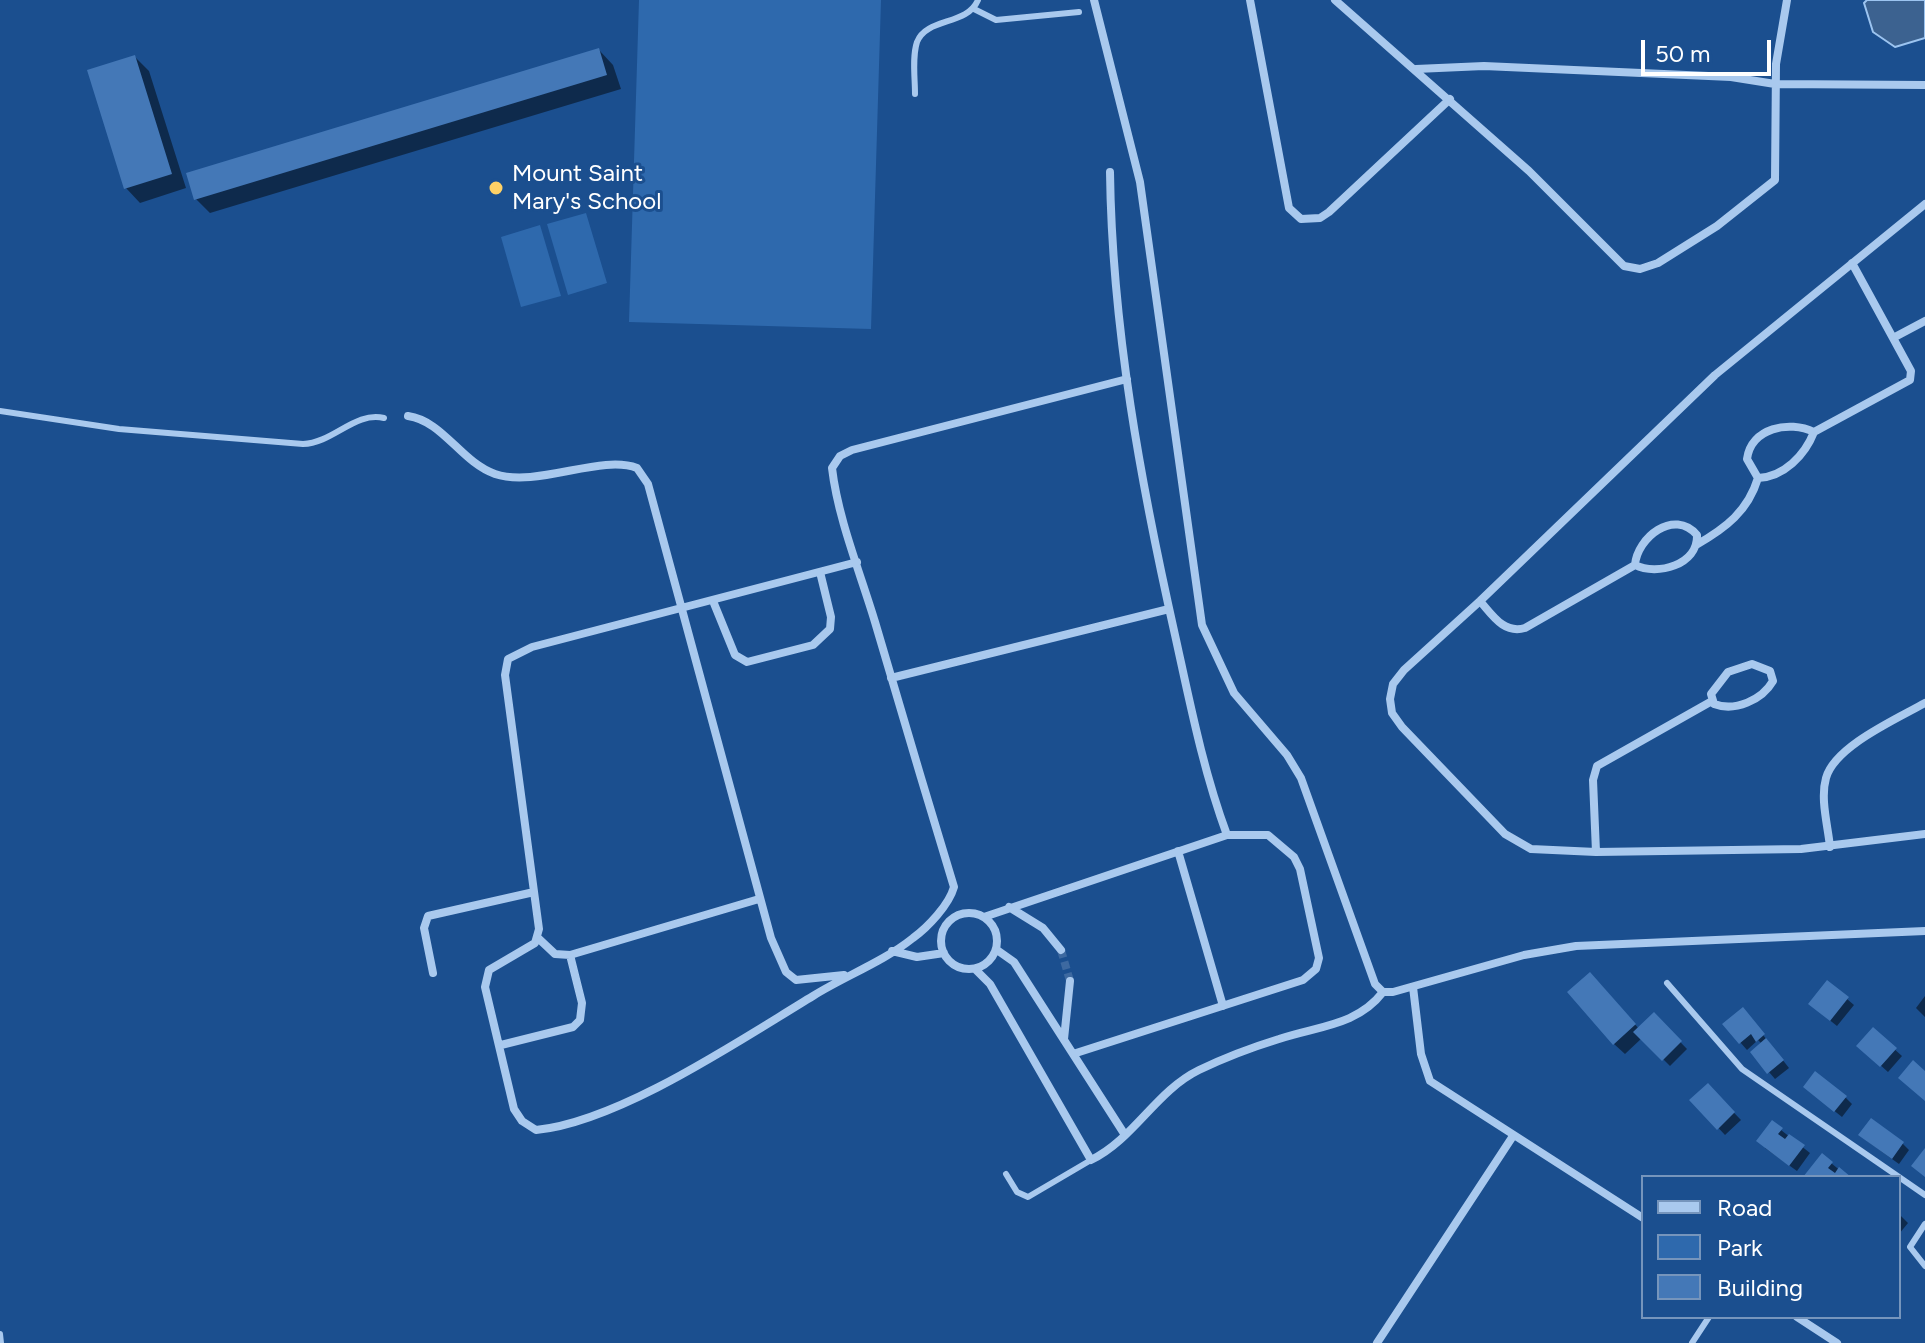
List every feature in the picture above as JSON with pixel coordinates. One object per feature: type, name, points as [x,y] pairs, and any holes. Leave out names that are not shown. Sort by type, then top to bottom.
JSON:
[{"type":"street","points":[[1094,0],[1142,192],[1202,625],[1234,693],[1287,755],[1301,778],[1369,973],[1383,992]]},
{"type":"street","points":[[1250,0],[1289,208],[1301,219],[1320,218],[1329,212],[1450,99]]},
{"type":"street","points":[[1335,0],[1567,206],[1613,258],[1624,266],[1640,269],[1658,263],[1717,226],[1775,180],[1775,84],[1787,0]]},
{"type":"street","points":[[1416,69],[1496,67],[1731,77],[1775,84],[1925,85]]},
{"type":"street","points":[[1110,172],[1114,260],[1127,379],[1169,609],[1197,737],[1227,835]]},
{"type":"street","points":[[1925,204],[1715,375],[1404,670],[1393,684],[1390,699],[1392,713],[1505,834],[1520,844],[1546,851],[1830,847],[1925,834]]},
{"type":"street","points":[[1758,478],[1776,474],[1796,460],[1814,432],[1913,377],[1852,263]]},
{"type":"street","points":[[1893,338],[1925,321]]},
{"type":"street","points":[[538,938],[528,949],[496,964],[485,977],[509,1095],[522,1121],[536,1130],[567,1126],[633,1099],[765,1027],[913,938],[933,918],[954,887],[832,468],[840,456],[1127,379]]},
{"type":"street","points":[[408,416],[423,418],[493,473],[524,477],[618,466],[637,468],[648,484],[759,899],[786,972],[796,980],[851,974]]},
{"type":"street","points":[[1758,478],[1752,473],[1747,459],[1755,439],[1792,425],[1814,432]]},
{"type":"street","points":[[1635,565],[1652,572],[1685,559],[1695,546],[1740,514],[1752,499],[1758,478]]},
{"type":"street","points":[[1480,601],[1503,626],[1517,630],[1635,565],[1644,539],[1664,527],[1689,527],[1697,535],[1695,546]]},
{"type":"street","points":[[759,899],[570,955],[555,954],[538,938],[505,675],[508,659],[532,647],[857,562]]},
{"type":"street","points":[[713,601],[739,659],[747,662],[813,645],[830,629],[831,617],[820,572]]},
{"type":"street","points":[[891,678],[1169,609]]},
{"type":"street","points":[[1752,664],[1770,671],[1773,681],[1756,698],[1734,706],[1719,706],[1712,701],[1711,694],[1728,672],[1752,664]]},
{"type":"street","points":[[1596,852],[1593,780],[1597,766],[1712,701]]},
{"type":"street","points":[[1830,847],[1824,790],[1833,763],[1849,749],[1925,703]]},
{"type":"street","points":[[941,936],[949,920],[961,913],[984,917],[1227,835],[1268,835],[1294,857],[1319,958],[1316,969],[1303,980],[1073,1054]]},
{"type":"street","points":[[1178,851],[1223,1006]]},
{"type":"street","points":[[433,973],[424,928],[428,916],[534,892]]},
{"type":"street","points":[[951,894],[961,913]]},
{"type":"street","points":[[1009,907],[1043,928],[1061,950]]},
{"type":"street","points":[[933,918],[944,953],[958,968],[975,969],[988,963],[997,950],[996,935],[984,917]]},
{"type":"street","points":[[975,969],[990,984],[1091,1160],[1125,1135],[1179,1081],[1278,1039],[1352,1019],[1371,1008],[1383,992],[1413,987],[1524,955],[1576,946],[1925,931]]},
{"type":"street","points":[[997,950],[1014,962],[1125,1135]]},
{"type":"street","points":[[892,951],[917,957],[944,953]]},
{"type":"street","points":[[501,1045],[573,1027],[580,1020],[582,1003],[570,955]]},
{"type":"street","points":[[1064,1040],[1070,981]]},
{"type":"street","points":[[1413,987],[1421,1054],[1430,1081],[1641,1217]]},
{"type":"street","points":[[1377,1343],[1513,1136]]},
{"type":"street","points":[[1800,1319],[1837,1343]]},
{"type":"lane","points":[[915,94],[917,41],[927,31],[974,9],[978,0]]},
{"type":"lane","points":[[974,9],[996,20],[1079,12]]},
{"type":"lane","points":[[0,411],[119,429],[303,444],[323,441],[367,417],[384,418]]},
{"type":"lane","points":[[1667,983],[1742,1069],[1896,1175]]},
{"type":"lane","points":[[1006,1174],[1017,1192],[1028,1197],[1091,1160]]},
{"type":"lane","points":[[1901,1178],[1925,1195]]},
{"type":"lane","points":[[1925,1224],[1910,1247],[1925,1266]]},
{"type":"lane","points":[[1692,1343],[1708,1319]]},
{"type":"lane","points":[[0,1334],[1,1343]]},
{"type":"green space","points":[[639,0],[881,0],[871,329],[629,322]]},
{"type":"green space","points":[[586,213],[607,283],[568,295],[547,224]]},
{"type":"green space","points":[[540,225],[561,296],[521,307],[501,237]]},
{"type":"shaded area","points":[[1867,0],[1925,0],[1925,38],[1895,47],[1873,32],[1864,3]]},
{"type":"building","points":[[599,48],[607,75],[194,200],[186,173]]},
{"type":"building","points":[[135,55],[172,174],[124,189],[87,70]]},
{"type":"building","points":[[1590,972],[1636,1024],[1613,1045],[1567,992]]},
{"type":"building","points":[[1827,980],[1849,997],[1830,1021],[1808,1004]]},
{"type":"building","points":[[1743,1007],[1765,1034],[1756,1042],[1751,1034],[1739,1044],[1722,1024]]},
{"type":"building","points":[[1654,1012],[1682,1041],[1662,1061],[1633,1032]]},
{"type":"building","points":[[1873,1027],[1897,1048],[1880,1067],[1856,1046]]},
{"type":"building","points":[[1766,1038],[1784,1060],[1767,1074],[1750,1052]]},
{"type":"building","points":[[1913,1060],[1925,1071],[1925,1101],[1898,1078]]},
{"type":"building","points":[[1815,1071],[1847,1096],[1834,1112],[1803,1087]]},
{"type":"building","points":[[1708,1083],[1735,1112],[1717,1130],[1689,1100]]},
{"type":"building","points":[[1871,1118],[1904,1142],[1892,1159],[1858,1135]]},
{"type":"building","points":[[1772,1120],[1783,1128],[1778,1134],[1785,1139],[1789,1134],[1805,1145],[1789,1166],[1756,1141]]},
{"type":"building","points":[[1925,1148],[1925,1177],[1911,1166]]},
{"type":"building","points":[[1822,1153],[1833,1162],[1828,1168],[1835,1173],[1839,1167],[1849,1175],[1805,1175]]},
{"type":"tunnel","points":[[1061,950],[1070,981]]},
{"type":"place","name":"Mount Saint Mary's School","points":[[496,188]]}]
